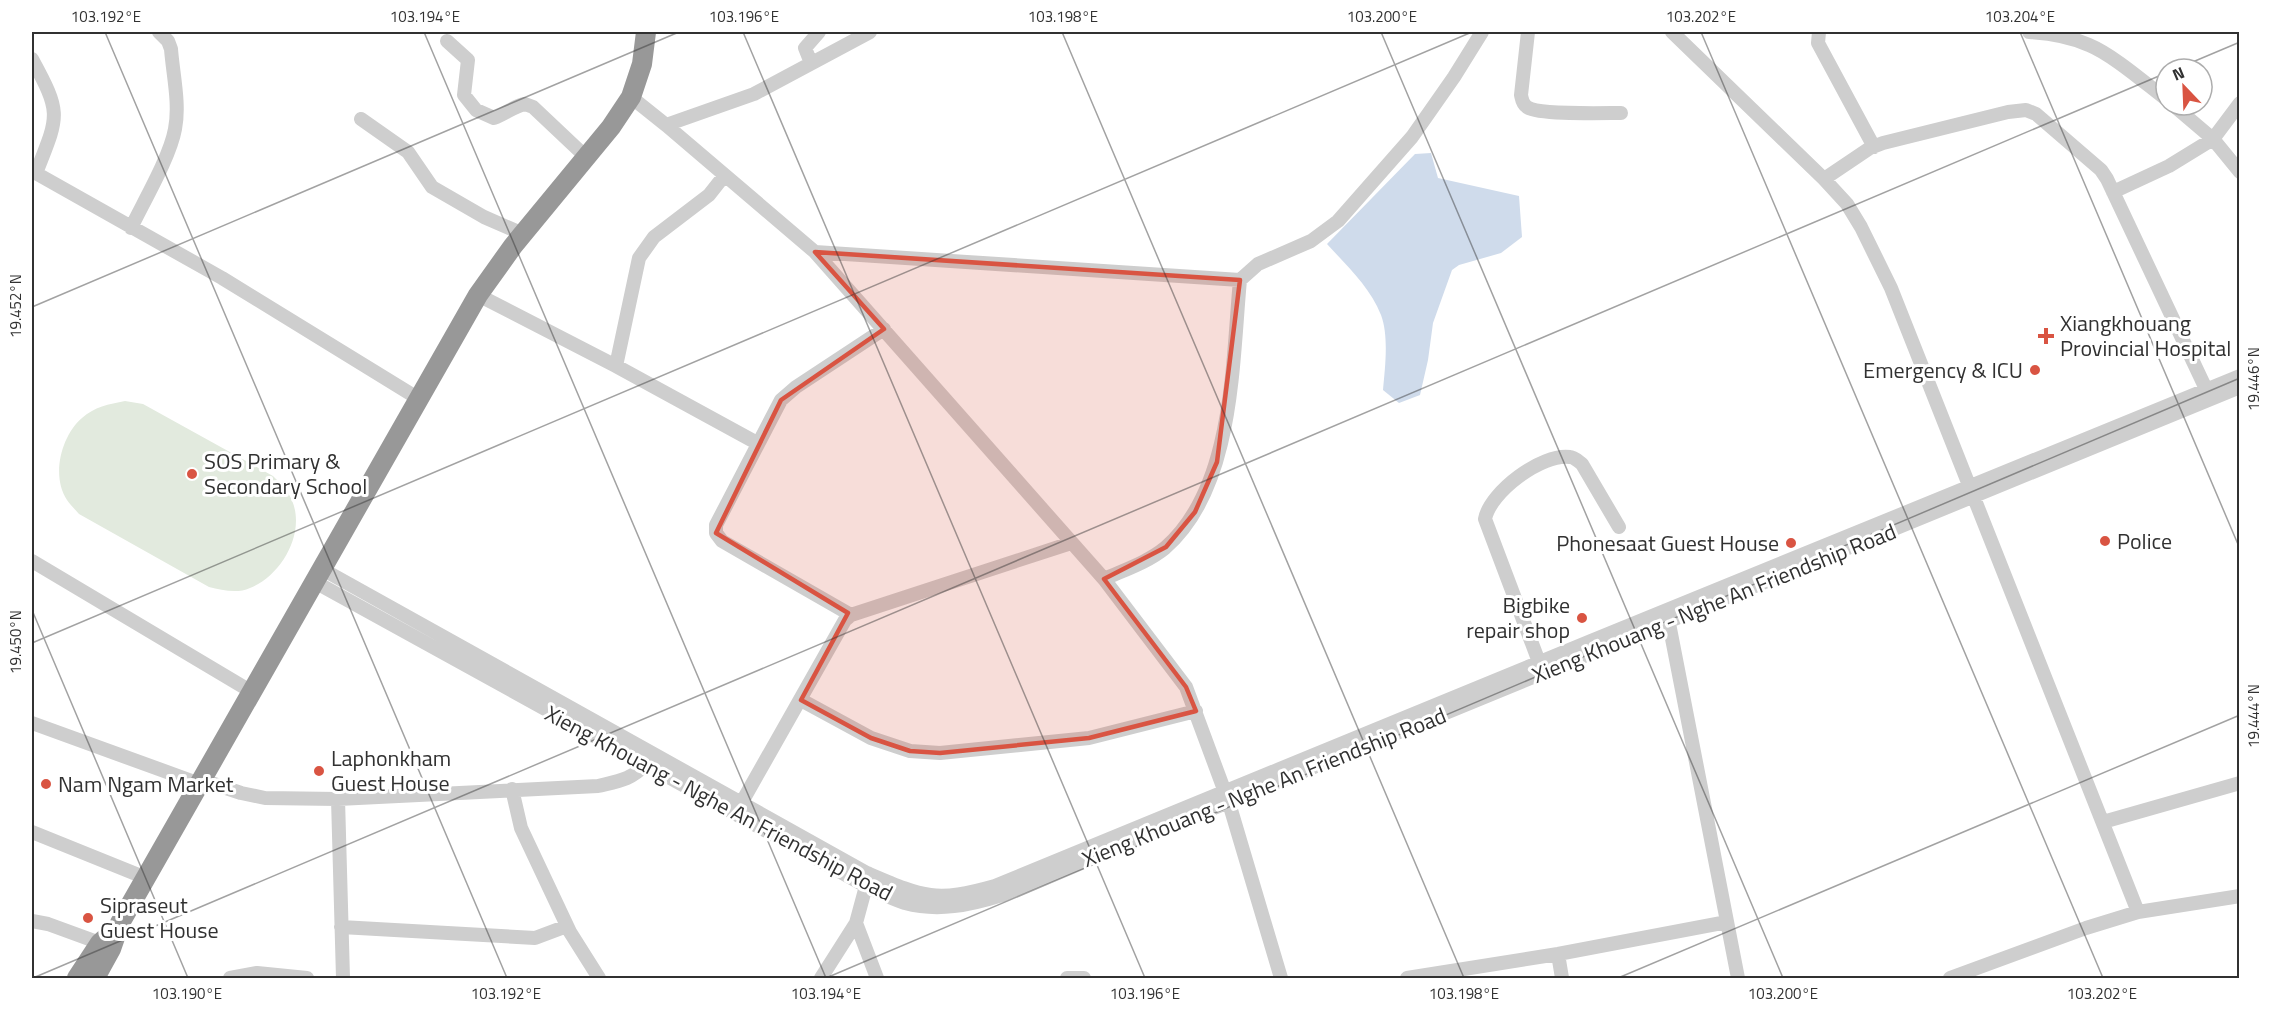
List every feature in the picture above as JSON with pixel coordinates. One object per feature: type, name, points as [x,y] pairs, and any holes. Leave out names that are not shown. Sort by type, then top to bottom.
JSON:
[{"type":"highway","points":[[95,978],[111,949],[120,923],[478,295],[495,269],[611,127],[631,97],[642,64],[646,32]]},
{"type":"highway","points":[[77,978],[100,943],[120,923]]},
{"type":"street","points":[[131,228],[175,130],[171,49],[168,41],[159,32]]},
{"type":"street","points":[[811,63],[805,48],[819,32]]},
{"type":"street","points":[[666,125],[754,94],[870,32]]},
{"type":"street","points":[[1104,579],[1152,557],[1166,547],[1196,512],[1217,462],[1228,400],[1240,280],[1258,264],[1311,241],[1338,221],[1412,137],[1482,32]]},
{"type":"street","points":[[1528,32],[1521,95],[1527,108],[1542,112],[1621,113]]},
{"type":"street","points":[[1672,32],[1824,179],[1847,204],[1861,227],[1891,288],[2138,912]]},
{"type":"street","points":[[1819,32],[1818,43],[1874,147]]},
{"type":"street","points":[[2029,32],[2044,33],[2089,45],[2154,90]]},
{"type":"street","points":[[447,41],[468,60],[464,95],[468,104],[494,118],[515,106],[525,104],[533,107],[586,157]]},
{"type":"street","points":[[32,59],[48,88],[54,105],[55,119],[34,172],[222,278],[419,399]]},
{"type":"street","points":[[631,97],[815,252],[1104,579],[1186,687],[1228,798],[1281,978]]},
{"type":"street","points":[[2113,192],[2169,166],[2213,139],[2240,103]]},
{"type":"street","points":[[1824,179],[1874,147],[2008,112],[2026,110],[2036,114],[2101,170],[2206,390]]},
{"type":"street","points":[[2188,117],[2213,139],[2240,172]]},
{"type":"street","points":[[361,119],[408,152],[432,187],[484,217],[523,234]]},
{"type":"street","points":[[616,366],[639,258],[654,237],[709,195],[724,176]]},
{"type":"street","points":[[815,252],[1240,280]]},
{"type":"street","points":[[478,295],[616,366],[757,443]]},
{"type":"street","points":[[851,615],[722,541],[716,532],[716,525],[781,400],[796,387],[884,329]]},
{"type":"street","name":"Xieng Khouang - Nghe An Friendship Road","points":[[1973,491],[2240,376]]},
{"type":"street","name":"Xieng Khouang - Nghe An Friendship Road","points":[[319,575],[646,764],[867,873],[909,891],[933,897],[964,895],[995,886],[1228,798],[1973,491],[2240,387]]},
{"type":"street","points":[[1539,662],[1485,519],[1487,508],[1498,494],[1517,477],[1555,457],[1572,457],[1581,464],[1619,527]]},
{"type":"street","points":[[738,808],[801,700],[844,620],[851,615],[1071,543]]},
{"type":"street","points":[[32,561],[252,692]]},
{"type":"street","name":"Xieng Khouang - Nghe An Friendship Road","points":[[319,575],[738,808],[866,886],[904,903],[935,908],[969,905],[1002,895],[1539,662],[1668,616]]},
{"type":"street","points":[[1668,616],[1738,978]]},
{"type":"street","points":[[801,700],[871,738],[910,751],[940,753],[1089,738],[1196,711]]},
{"type":"street","points":[[32,723],[201,782],[265,798],[338,799],[598,786],[636,775],[646,764]]},
{"type":"street","points":[[2103,822],[2240,783]]},
{"type":"street","points":[[512,789],[521,828],[567,926],[599,978]]},
{"type":"street","points":[[338,799],[343,978]]},
{"type":"street","points":[[32,832],[146,878]]},
{"type":"street","points":[[821,978],[856,923],[866,886]]},
{"type":"street","points":[[1950,978],[2086,928],[2138,912],[2240,896]]},
{"type":"street","points":[[32,921],[100,943]]},
{"type":"street","points":[[1407,978],[1558,954],[1727,922]]},
{"type":"street","points":[[856,923],[877,978]]},
{"type":"street","points":[[341,927],[535,938],[567,926]]},
{"type":"street","points":[[1558,954],[1562,978]]},
{"type":"street","points":[[230,978],[257,973],[280,978],[307,978]]},
{"type":"street","points":[[1067,978],[1084,978]]},
{"type":"highlighted area","points":[[815,252],[1240,280],[1217,462],[1195,512],[1166,547],[1104,579],[1186,687],[1196,711],[1089,738],[940,753],[910,751],[871,738],[801,700],[848,613],[716,533],[781,400],[884,329]]},
{"type":"shaded area","points":[[125,401],[143,404],[273,476],[285,489],[294,506],[296,520],[294,535],[290,548],[282,561],[262,582],[240,591],[209,587],[79,514],[68,502],[62,490],[59,468],[69,435],[82,418],[92,411]]},
{"type":"water","points":[[1431,153],[1438,178],[1519,196],[1522,237],[1501,253],[1459,265],[1452,270],[1433,323],[1420,395],[1399,403],[1383,390],[1386,342],[1381,315],[1371,295],[1327,244],[1415,154]]},
{"type":"place","name":"Xiangkhouang Provincial Hospital","points":[[2046,336]]},
{"type":"place","name":"Emergency & ICU","points":[[2035,370]]},
{"type":"place","name":"SOS Primary & Secondary School","points":[[192,474]]},
{"type":"place","name":"Police","points":[[2105,541]]},
{"type":"place","name":"Phonesaat Guest House","points":[[1791,543]]},
{"type":"place","name":"Bigbike repair shop","points":[[1582,618]]},
{"type":"place","name":"Laphonkham Guest House","points":[[319,771]]},
{"type":"place","name":"Nam Ngam Market","points":[[46,784]]},
{"type":"place","name":"Sipraseut Guest House","points":[[88,918]]}]
